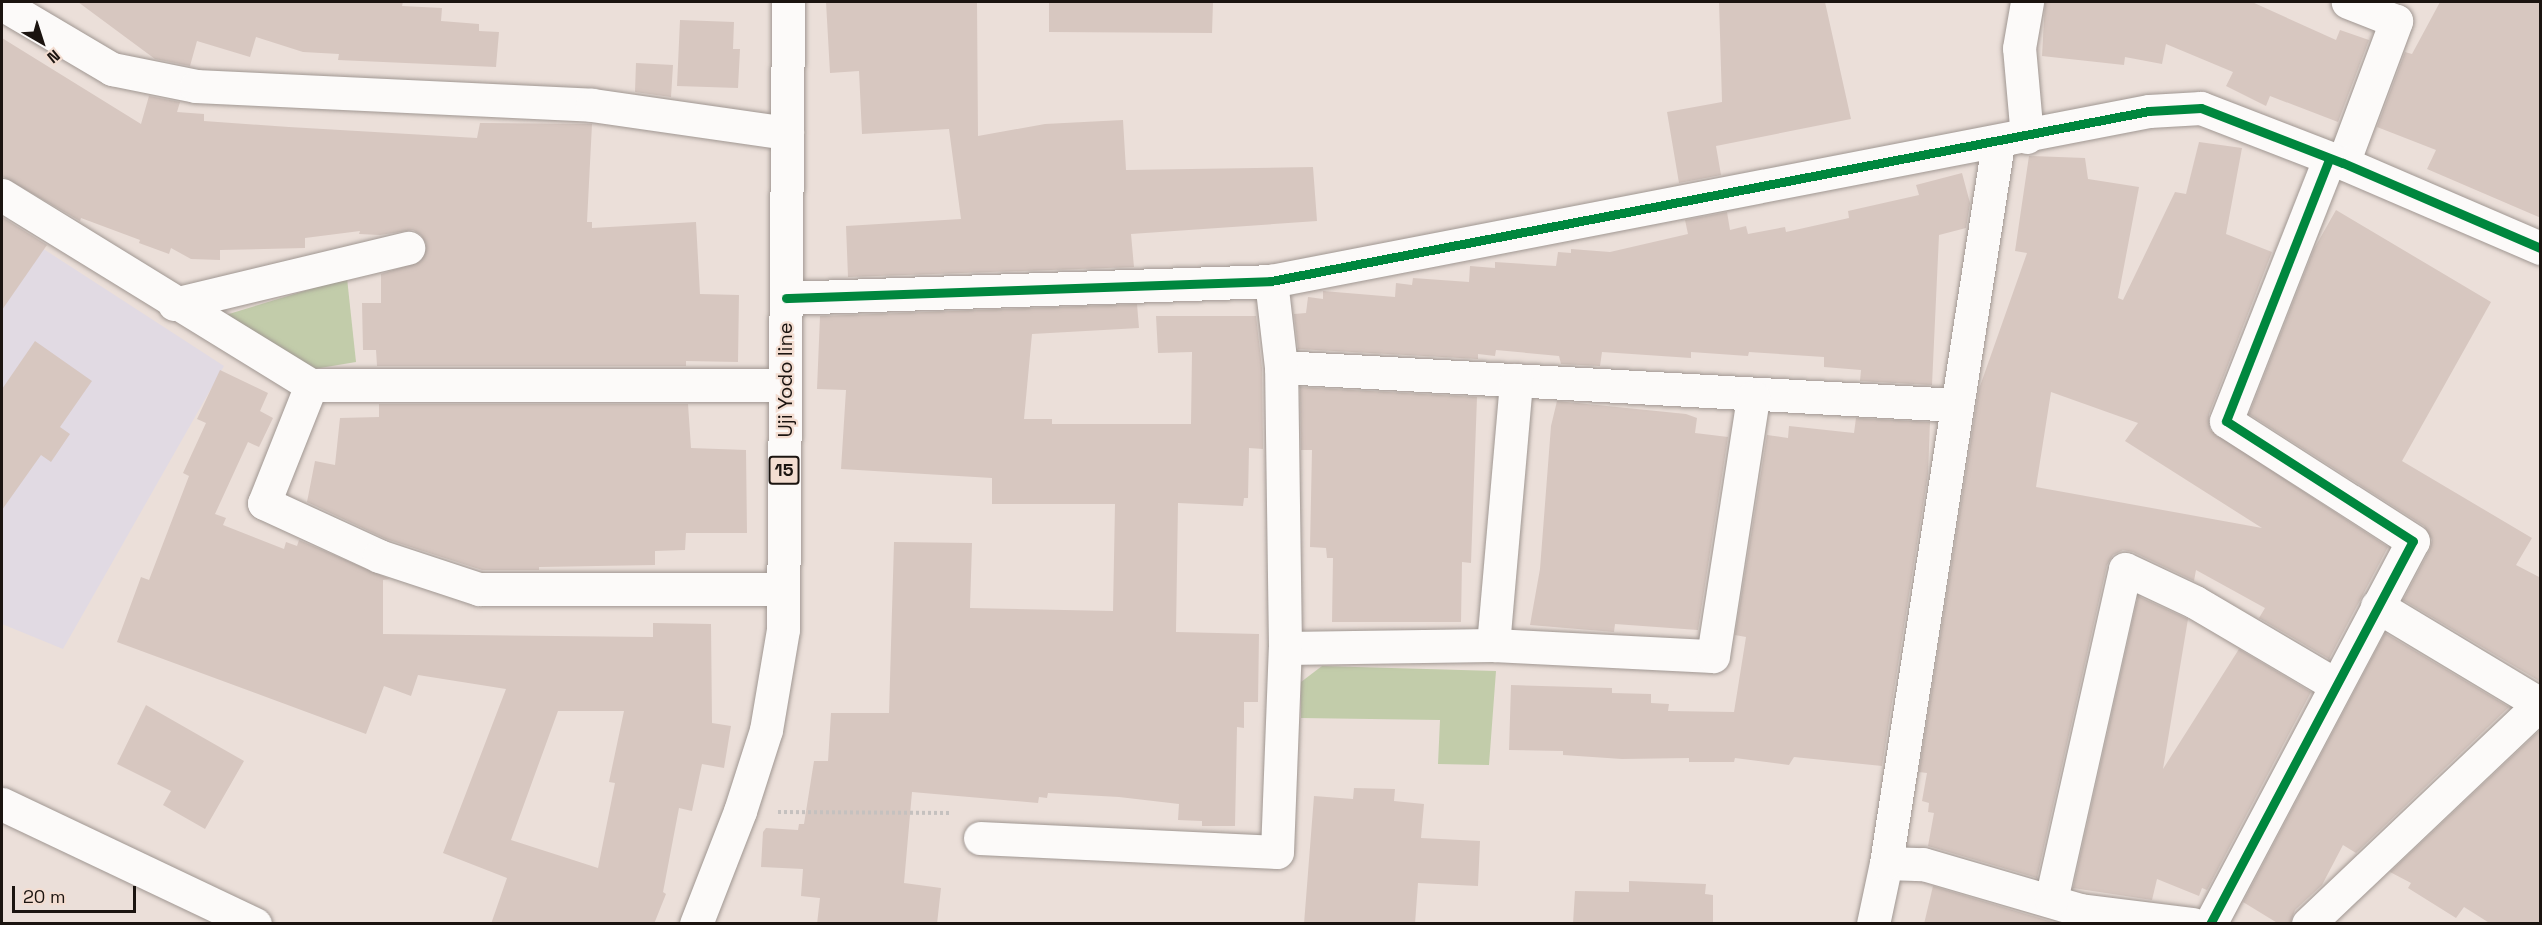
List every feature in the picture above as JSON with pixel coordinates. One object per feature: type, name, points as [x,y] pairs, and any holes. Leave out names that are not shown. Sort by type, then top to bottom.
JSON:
[{"type":"street","name":"Uji Yodo line","points":[[696,924],[740,811],[766,730],[783,629],[788,2]]},
{"type":"street","points":[[1873,924],[1886,863],[1957,405],[2012,140],[2019,48],[2027,2]]},
{"type":"street","points":[[2210,924],[2334,684],[2413,541],[2226,421],[2396,21],[2348,2]]},
{"type":"street","points":[[2,4],[112,69],[196,86],[592,105],[787,133]]},
{"type":"street","points":[[786,298],[1271,281],[2012,140],[2149,111],[2200,108],[2336,161],[2541,248]]},
{"type":"street","points":[[2,195],[174,304],[311,386],[785,385]]},
{"type":"street","points":[[174,304],[408,248]]},
{"type":"street","points":[[980,838],[1277,852],[1285,648],[1281,367],[1271,281]]},
{"type":"street","points":[[1281,367],[1516,380],[1753,397],[1957,405]]},
{"type":"street","points":[[1493,645],[1516,380]]},
{"type":"street","points":[[311,386],[264,503],[379,556],[478,589],[783,589]]},
{"type":"street","points":[[1285,648],[1493,645],[1713,656],[1753,397]]},
{"type":"street","points":[[2069,911],[2125,569],[2194,602],[2334,684]]},
{"type":"street","points":[[2308,924],[2541,704],[2376,606]]},
{"type":"street","points":[[2,804],[255,924]]},
{"type":"street","points":[[1886,863],[1923,864],[2069,911],[2193,924]]},
{"type":"path","points":[[740,811],[956,813],[980,838]]},
{"type":"shaded area","points":[[2,222],[224,366],[63,649],[2,624]]},
{"type":"green space","points":[[347,278],[356,362],[308,370],[219,317]]},
{"type":"green space","points":[[1322,666],[1496,671],[1489,765],[1438,764],[1440,720],[1301,718],[1301,682]]},
{"type":"building","points":[[78,2],[403,2],[402,6],[442,8],[441,21],[479,24],[479,31],[499,32],[496,67],[338,60],[339,54],[303,52],[256,37],[250,57],[197,41],[190,66],[155,59]]},
{"type":"building","points":[[826,2],[977,2],[978,136],[1045,124],[1123,120],[1126,170],[1313,167],[1317,221],[1131,234],[1134,267],[848,277],[846,226],[961,219],[949,129],[862,134],[859,71],[830,73]]},
{"type":"building","points":[[1049,2],[1213,2],[1212,33],[1049,32]]},
{"type":"building","points":[[1719,2],[1825,2],[1851,119],[1716,146],[1721,175],[1679,183],[1667,112],[1722,102]]},
{"type":"building","points":[[2045,2],[2252,2],[2336,40],[2340,30],[2369,40],[2338,122],[2270,96],[2266,106],[2226,86],[2233,72],[2166,44],[2162,64],[2125,57],[2124,65],[2042,56]]},
{"type":"building","points":[[2440,2],[2541,2],[2541,218],[2427,169],[2436,150],[2377,127],[2405,52],[2412,54]]},
{"type":"building","points":[[680,20],[734,22],[733,49],[740,49],[738,88],[677,86]]},
{"type":"building","points":[[2,38],[141,124],[149,96],[180,102],[177,112],[204,114],[204,121],[289,127],[477,138],[480,123],[592,124],[587,222],[592,222],[592,228],[696,222],[700,294],[739,295],[738,362],[686,361],[686,366],[377,366],[376,350],[363,350],[362,303],[381,303],[381,274],[421,261],[426,244],[421,235],[413,230],[380,235],[359,234],[360,231],[305,238],[305,248],[220,250],[220,260],[191,259],[171,248],[169,254],[139,243],[140,240],[81,218],[80,221],[2,176]]},
{"type":"building","points":[[636,63],[673,65],[671,97],[635,92]]},
{"type":"building","points":[[2199,142],[2242,148],[2226,234],[2272,252],[2209,414],[2210,430],[2388,547],[2329,659],[2259,618],[2265,608],[2196,570],[2194,581],[2133,552],[2123,550],[2113,555],[2107,565],[2037,878],[1928,846],[1934,813],[1928,812],[1929,803],[1922,801],[1927,773],[1919,772],[1979,389],[2027,253],[2015,251],[2029,156],[2085,158],[2088,179],[2139,187],[2118,298],[2123,300],[2175,192],[2186,194]],"holes":[[[2051,392],[2138,423],[2125,441],[2262,528],[2036,487]]]},
{"type":"building","points":[[1962,173],[1970,203],[1966,228],[1939,235],[1932,385],[1860,381],[1861,370],[1824,367],[1824,357],[1749,352],[1748,356],[1691,352],[1691,358],[1602,352],[1600,366],[1561,364],[1559,356],[1496,350],[1495,356],[1478,354],[1478,359],[1298,349],[1294,314],[1306,313],[1308,297],[1323,299],[1323,291],[1395,297],[1396,283],[1412,285],[1413,278],[1469,282],[1470,266],[1495,268],[1495,262],[1556,266],[1558,252],[1571,253],[1571,249],[1610,252],[1688,234],[1685,220],[1727,212],[1730,230],[1746,226],[1748,234],[1785,227],[1786,232],[1849,218],[1848,211],[1919,195],[1916,185]]},
{"type":"building","points":[[2336,210],[2491,302],[2402,461],[2532,538],[2516,565],[2541,578],[2541,682],[2403,600],[2430,549],[2432,540],[2424,526],[2249,414],[2314,249]]},
{"type":"building","points":[[2,217],[47,245],[2,310]]},
{"type":"building","points":[[1137,304],[1139,328],[1032,334],[1024,419],[1052,419],[1052,424],[1191,424],[1192,352],[1158,353],[1156,316],[1256,316],[1262,368],[1263,449],[1249,448],[1248,498],[1244,498],[1243,506],[1178,503],[1176,632],[1259,634],[1258,702],[1244,702],[1244,728],[1237,727],[1235,826],[1202,826],[1202,821],[1178,820],[1179,804],[1119,797],[1048,793],[1047,798],[1039,797],[1038,803],[912,792],[904,883],[941,888],[937,924],[817,924],[820,898],[801,896],[803,869],[761,867],[763,832],[766,828],[798,830],[799,824],[804,824],[814,761],[828,761],[831,713],[889,713],[894,542],[972,543],[970,608],[1113,611],[1115,504],[992,504],[992,478],[841,469],[846,390],[817,389],[820,316]]},
{"type":"building","points":[[35,341],[92,381],[60,427],[70,434],[51,462],[41,455],[2,510],[2,389]]},
{"type":"building","points":[[220,370],[268,393],[260,411],[273,418],[259,447],[248,442],[215,514],[226,518],[223,525],[284,549],[286,542],[297,546],[299,540],[390,579],[383,580],[383,634],[653,637],[653,623],[711,624],[712,723],[731,726],[724,768],[702,764],[692,811],[679,808],[663,892],[666,894],[654,924],[491,924],[507,878],[443,853],[506,689],[418,675],[411,696],[384,686],[366,734],[117,642],[141,577],[149,580],[189,476],[183,473],[206,423],[197,419]],"holes":[[[558,711],[624,711],[609,782],[615,783],[598,868],[511,840]]]},
{"type":"building","points":[[1300,387],[1477,397],[1471,563],[1462,562],[1461,622],[1332,622],[1333,558],[1327,558],[1326,548],[1310,547],[1312,450],[1301,450]]},
{"type":"building","points":[[1557,401],[1686,414],[1697,418],[1695,433],[1728,437],[1698,630],[1615,624],[1614,632],[1530,625],[1540,569],[1551,426]]},
{"type":"building","points":[[379,404],[688,404],[691,448],[746,450],[747,533],[686,533],[685,550],[655,551],[655,565],[539,567],[539,570],[482,570],[386,539],[307,502],[315,461],[335,465],[340,418],[379,417]]},
{"type":"building","points":[[1856,418],[1930,422],[1928,474],[1882,766],[1794,757],[1789,765],[1735,758],[1734,762],[1689,762],[1689,758],[1622,759],[1563,755],[1563,751],[1509,750],[1511,685],[1612,688],[1612,693],[1651,694],[1651,703],[1669,704],[1668,711],[1734,712],[1746,637],[1735,635],[1767,435],[1788,438],[1789,426],[1854,433]]},
{"type":"building","points":[[2138,596],[2188,619],[2163,769],[2239,649],[2311,692],[2207,890],[2202,888],[2199,896],[2157,879],[2152,900],[2073,888]]},
{"type":"building","points":[[2385,633],[2509,707],[2356,853],[2343,845],[2322,885],[2295,910],[2290,924],[2279,924],[2243,902]]},
{"type":"building","points":[[146,705],[244,761],[205,829],[163,805],[171,791],[117,764]]},
{"type":"building","points":[[2541,729],[2541,924],[2491,924],[2464,907],[2456,918],[2408,888],[2411,883],[2390,872]]},
{"type":"building","points":[[1354,788],[1395,789],[1394,801],[1424,804],[1421,838],[1480,841],[1478,886],[1418,883],[1415,924],[1304,924],[1314,796],[1353,799]]},
{"type":"building","points":[[1629,881],[1706,884],[1705,894],[1713,895],[1713,924],[1573,924],[1575,891],[1629,892]]},
{"type":"building","points":[[1933,886],[2059,924],[1924,924]]},
{"type":"cycle path","points":[[786,298],[1271,281],[2149,111],[2201,108],[2343,163],[2540,248]]},
{"type":"cycle path","points":[[2210,924],[2413,541],[2226,421],[2329,159]]}]
